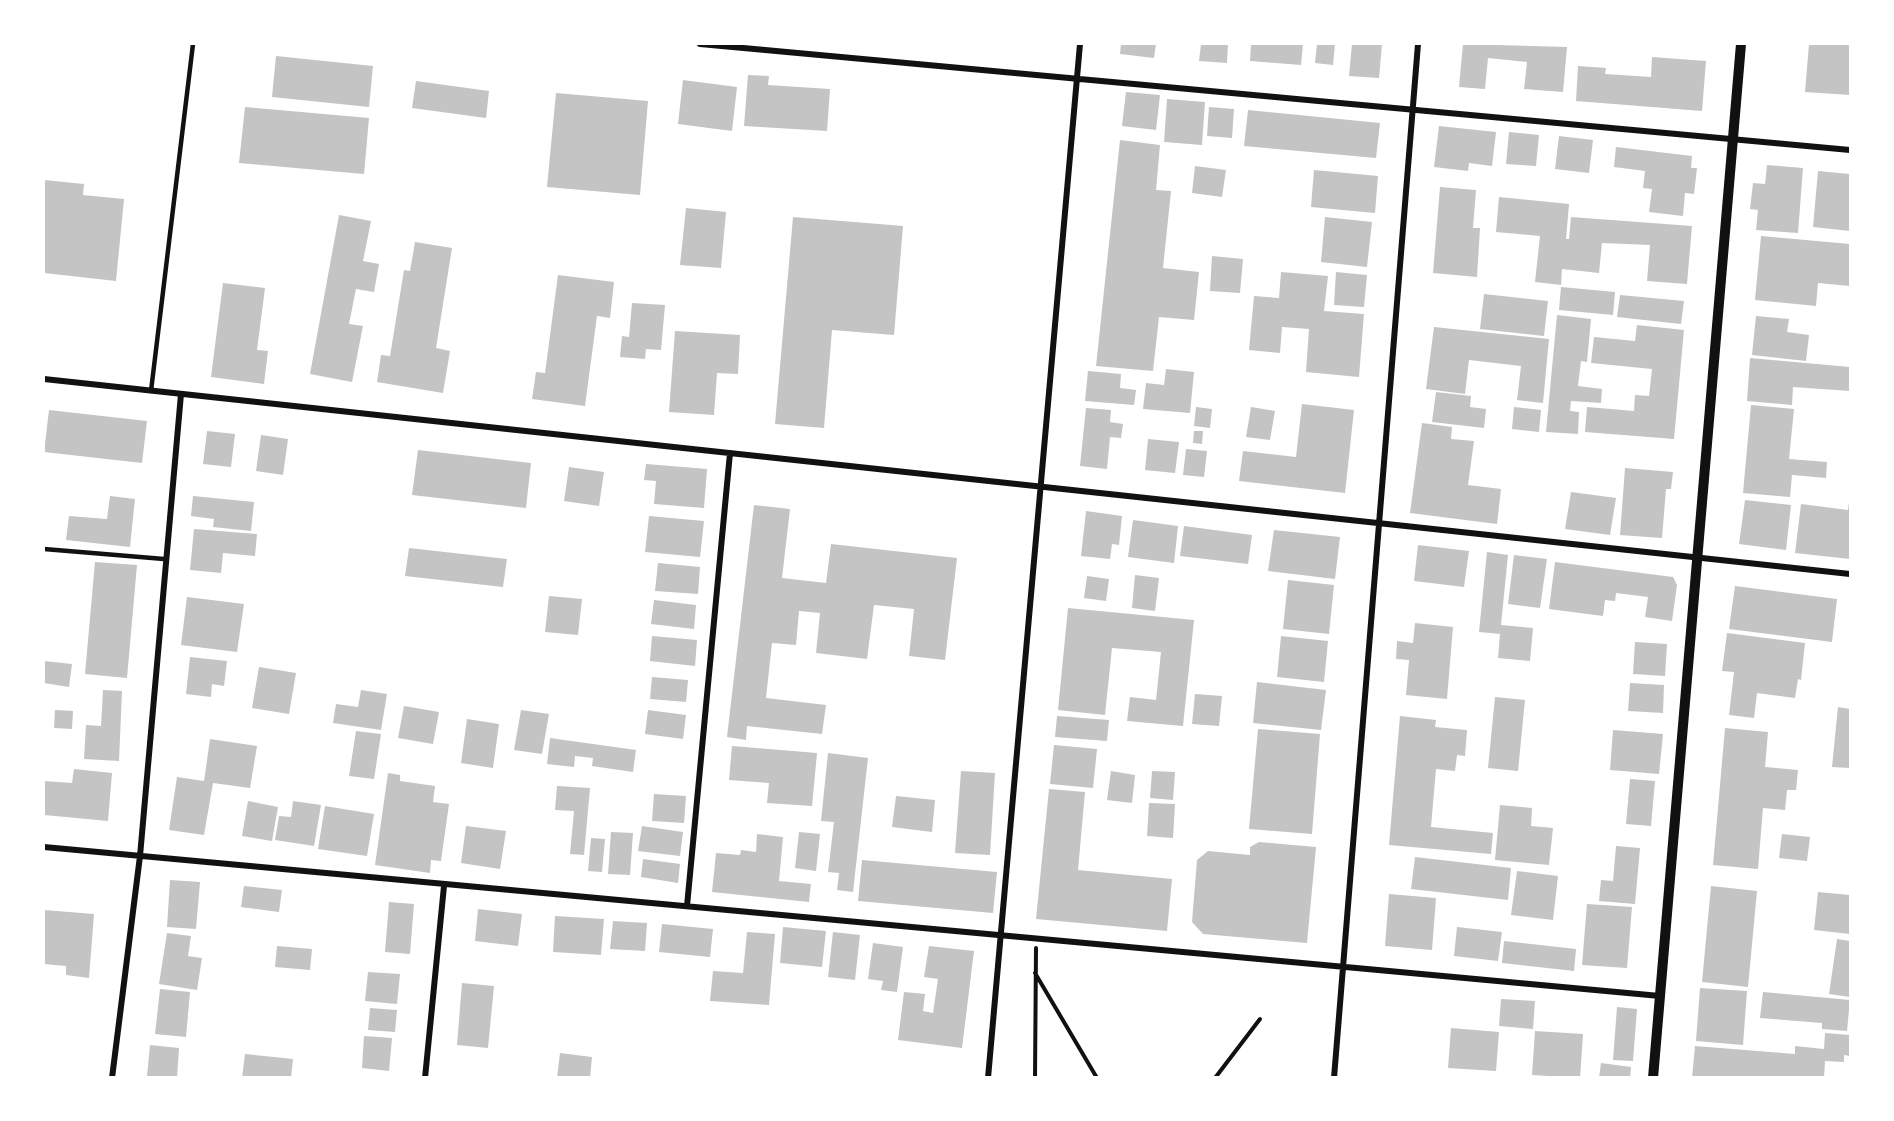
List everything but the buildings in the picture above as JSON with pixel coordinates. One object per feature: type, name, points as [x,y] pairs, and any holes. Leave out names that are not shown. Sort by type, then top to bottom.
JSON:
[{"type":"street","points":[[700,44],[1077,77],[1412,112],[1851,150]]},
{"type":"street","points":[[988,1077],[1080,44]]},
{"type":"street","points":[[1334,1077],[1345,966],[1418,44]]},
{"type":"street","points":[[1653,1077],[1741,44]]},
{"type":"street","points":[[44,379],[1851,574]]},
{"type":"street","points":[[112,1077],[140,856],[164,559],[181,394]]},
{"type":"street","points":[[687,906],[730,453]]},
{"type":"street","points":[[44,847],[1660,996]]},
{"type":"street","points":[[425,1077],[444,885]]},
{"type":"lane","points":[[152,391],[193,44]]},
{"type":"lane","points":[[44,549],[164,559]]},
{"type":"path","points":[[1035,1077],[1036,939]]},
{"type":"path","points":[[1035,972],[1097,1077]]},
{"type":"path","points":[[1215,1077],[1260,1019]]}]
